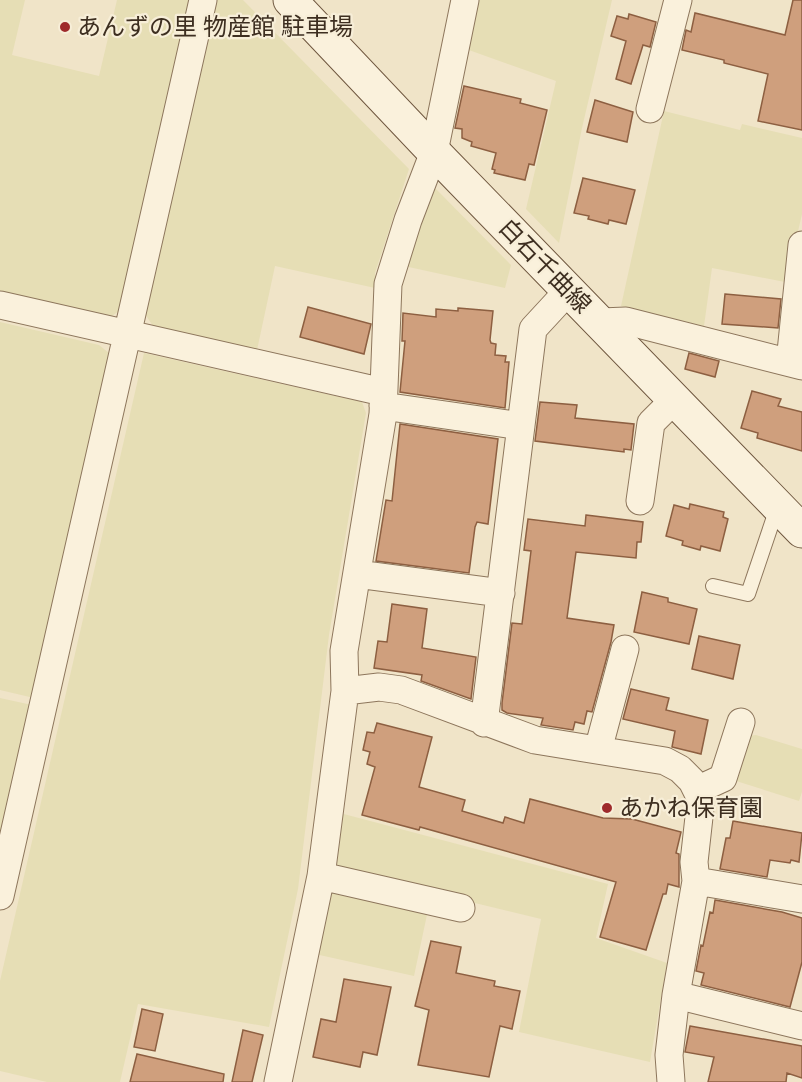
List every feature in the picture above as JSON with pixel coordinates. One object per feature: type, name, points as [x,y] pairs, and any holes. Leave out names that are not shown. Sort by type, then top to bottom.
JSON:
[{"type":"main road","name":"白石千曲線","points":[[290,0],[434,152],[802,531]]},
{"type":"street","points":[[0,896],[204,0]]},
{"type":"street","points":[[278,1082],[321,876],[345,691],[344,651],[383,399],[388,284],[408,220],[434,152],[465,0]]},
{"type":"street","points":[[650,109],[678,0]]},
{"type":"street","points":[[601,322],[626,321],[796,364],[802,245]]},
{"type":"street","points":[[484,723],[533,329],[569,290]]},
{"type":"street","points":[[0,305],[127,334],[383,399],[522,426]]},
{"type":"street","points":[[640,501],[651,423],[675,399]]},
{"type":"street","points":[[357,574],[501,593]]},
{"type":"street","points":[[598,750],[624,649]]},
{"type":"street","points":[[345,691],[379,687],[401,690],[484,723],[535,740],[665,761],[680,769],[692,781],[701,799],[694,862],[696,881],[676,995],[669,1055],[671,1082]]},
{"type":"street","points":[[696,790],[723,778],[741,722]]},
{"type":"street","points":[[321,876],[461,908]]},
{"type":"street","points":[[696,881],[802,899]]},
{"type":"street","points":[[676,995],[802,1026]]},
{"type":"lane","points":[[713,586],[748,594],[778,506]]},
{"type":"shaded area","points":[[0,0],[25,0],[12,55],[99,76],[117,0],[190,0],[123,308],[112,316],[100,317],[0,295]]},
{"type":"shaded area","points":[[215,0],[243,0],[409,169],[375,273],[375,288],[275,266],[257,350],[153,326],[145,314]]},
{"type":"shaded area","points":[[474,0],[612,0],[582,128],[559,243],[526,209],[556,81],[466,49]]},
{"type":"shaded area","points":[[664,111],[740,130],[742,124],[802,138],[802,214],[793,253],[790,283],[712,268],[704,326],[621,306]]},
{"type":"shaded area","points":[[431,189],[436,189],[511,265],[505,288],[404,266]]},
{"type":"shaded area","points":[[0,322],[99,345],[109,353],[34,698],[0,690]]},
{"type":"shaded area","points":[[144,353],[362,402],[366,413],[329,635],[298,889],[269,1027],[138,1004],[120,1082],[47,1082],[0,1071],[0,981]]},
{"type":"shaded area","points":[[0,698],[32,705],[0,846]]},
{"type":"shaded area","points":[[756,735],[802,749],[802,792],[799,801],[733,780],[746,736]]},
{"type":"shaded area","points":[[340,813],[608,884],[596,938],[667,963],[650,1062],[519,1032],[541,919],[330,868]]},
{"type":"shaded area","points":[[329,886],[428,910],[414,976],[315,954]]},
{"type":"building","points":[[793,0],[802,0],[802,130],[758,121],[768,74],[682,50],[686,30],[691,32],[695,13],[785,35]]},
{"type":"building","points":[[629,14],[656,22],[650,47],[643,45],[631,84],[616,79],[626,41],[611,36],[617,16],[628,19]]},
{"type":"building","points":[[464,86],[521,99],[520,103],[547,110],[534,165],[529,164],[525,180],[494,173],[495,170],[492,169],[496,153],[471,146],[472,142],[462,138],[462,129],[455,128]]},
{"type":"building","points":[[595,100],[633,112],[627,142],[587,132]]},
{"type":"building","points":[[583,178],[635,190],[626,224],[609,220],[608,224],[574,213]]},
{"type":"building","points":[[725,294],[781,299],[778,328],[722,324]]},
{"type":"building","points":[[308,307],[371,324],[364,354],[300,337]]},
{"type":"building","points":[[458,308],[493,311],[490,340],[491,343],[496,344],[495,355],[506,356],[505,362],[509,362],[505,408],[400,392],[405,341],[402,341],[403,313],[436,317],[436,309],[458,311]]},
{"type":"building","points":[[689,353],[719,361],[715,377],[685,369]]},
{"type":"building","points":[[752,391],[781,399],[778,406],[802,412],[802,451],[757,438],[758,433],[741,428]]},
{"type":"building","points":[[540,402],[577,405],[575,418],[634,424],[631,450],[624,449],[624,452],[535,441]]},
{"type":"building","points":[[400,424],[498,439],[488,524],[477,522],[475,527],[469,573],[376,561],[386,500],[392,501]]},
{"type":"building","points":[[690,504],[724,512],[723,517],[728,519],[720,551],[701,546],[700,550],[682,545],[683,541],[666,536],[674,505],[689,509]]},
{"type":"building","points":[[586,515],[643,522],[641,542],[637,542],[636,558],[576,552],[567,618],[614,625],[592,712],[587,711],[584,724],[575,722],[573,730],[541,725],[543,718],[507,713],[502,710],[502,703],[512,623],[522,624],[531,551],[524,550],[528,519],[585,526]]},
{"type":"building","points":[[642,592],[668,598],[668,602],[697,609],[689,644],[634,632]]},
{"type":"building","points":[[392,604],[427,609],[422,648],[476,657],[471,699],[421,681],[422,675],[374,668],[378,641],[387,642]]},
{"type":"building","points":[[699,636],[740,645],[733,679],[692,669]]},
{"type":"building","points":[[631,689],[669,698],[666,710],[708,720],[701,754],[672,747],[675,731],[623,719]]},
{"type":"building","points":[[377,723],[432,737],[419,787],[465,800],[462,811],[503,823],[505,817],[524,823],[530,799],[603,818],[632,819],[681,832],[676,853],[679,854],[679,887],[668,884],[646,950],[600,937],[616,882],[420,827],[419,830],[362,815],[375,767],[367,764],[370,752],[363,750],[367,732],[374,733]]},
{"type":"building","points":[[733,821],[802,833],[799,862],[770,860],[767,877],[720,869],[726,838],[730,838]]},
{"type":"building","points":[[715,900],[782,912],[802,918],[802,962],[790,1007],[701,985],[704,973],[696,971],[701,945],[703,946],[710,912],[713,913]]},
{"type":"building","points":[[431,941],[461,947],[456,973],[495,981],[494,986],[520,991],[512,1029],[500,1026],[489,1077],[418,1065],[429,1010],[415,1006]]},
{"type":"building","points":[[344,979],[391,987],[377,1055],[363,1052],[360,1067],[313,1057],[321,1019],[336,1022]]},
{"type":"building","points":[[142,1009],[163,1014],[155,1051],[134,1047]]},
{"type":"building","points":[[690,1026],[802,1046],[802,1078],[787,1073],[786,1082],[708,1082],[714,1057],[685,1052]]},
{"type":"building","points":[[243,1030],[263,1035],[252,1082],[232,1082]]},
{"type":"building","points":[[137,1054],[224,1074],[223,1082],[130,1082]]},
{"type":"place","name":"あんずの里 物産館 駐車場","points":[[65,27]]},
{"type":"place","name":"あかね保育園","points":[[607,808]]}]
